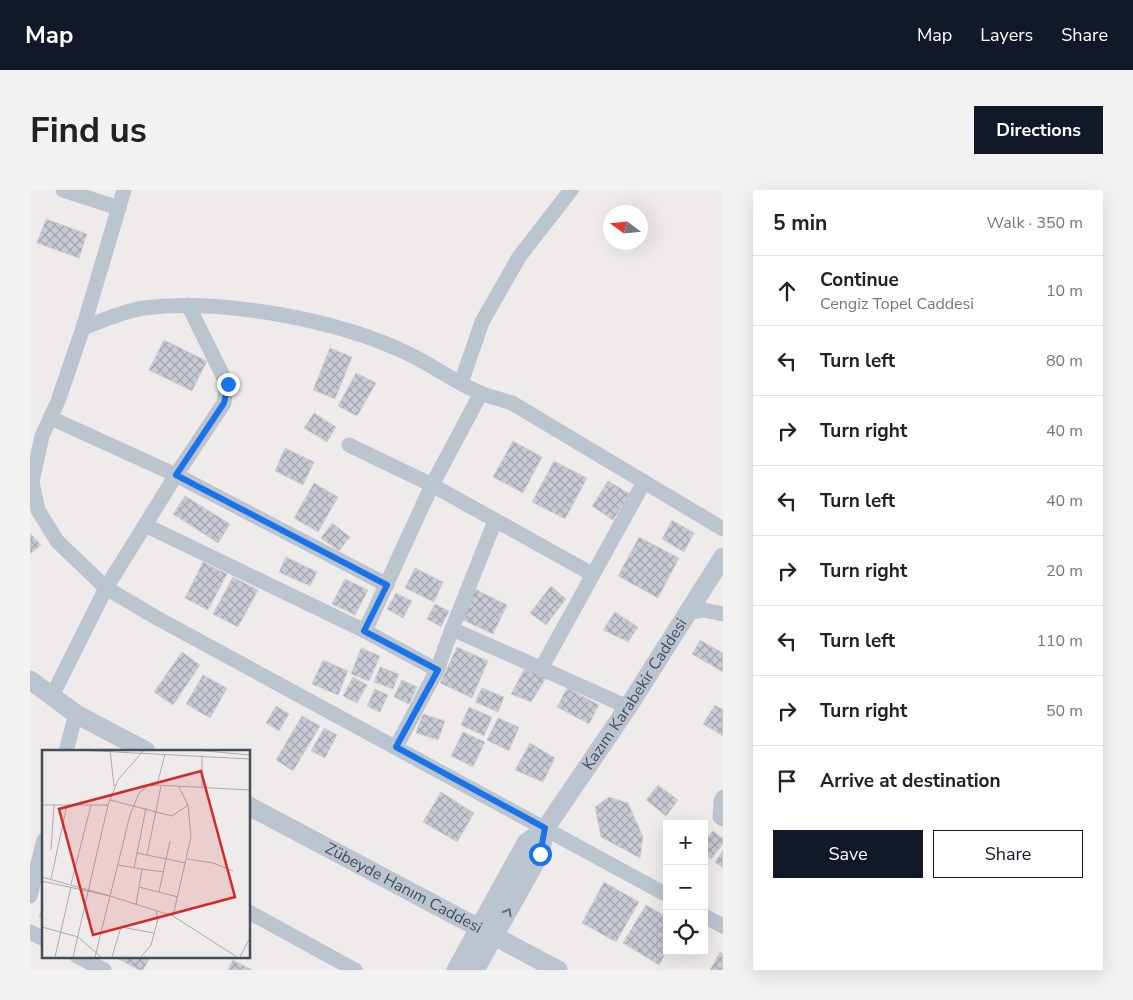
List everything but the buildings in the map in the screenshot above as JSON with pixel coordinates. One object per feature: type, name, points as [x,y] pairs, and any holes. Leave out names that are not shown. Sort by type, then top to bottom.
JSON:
[{"type":"street","points":[[63,190],[119,208]]},
{"type":"street","points":[[124,190],[83,328],[51,418],[36,433],[32,482],[38,510],[57,541],[106,588],[157,618],[663,893]]},
{"type":"street","points":[[461,383],[482,322],[519,257],[571,190]]},
{"type":"street","points":[[83,328],[142,308],[188,305],[234,308],[286,316],[353,332],[408,354],[482,393],[512,403],[723,529]]},
{"type":"street","points":[[52,696],[106,588],[176,475],[224,403],[228,384],[188,305]]},
{"type":"street","points":[[364,631],[432,485],[482,393]]},
{"type":"street","points":[[51,418],[176,475],[387,585]]},
{"type":"street","points":[[349,445],[432,485],[592,574]]},
{"type":"street","points":[[542,667],[644,482]]},
{"type":"street","points":[[396,747],[438,670],[452,628],[495,521]]},
{"type":"street","points":[[145,525],[364,631],[438,670]]},
{"type":"street","name":"Kazım Karabekir Caddesi","points":[[545,828],[628,707],[723,557]]},
{"type":"street","points":[[687,613],[703,610],[723,614]]},
{"type":"street","points":[[452,628],[628,707]]},
{"type":"street","points":[[30,680],[76,714],[144,750]]},
{"type":"street","points":[[66,750],[76,714]]},
{"type":"street","points":[[723,797],[720,817],[723,819]]},
{"type":"street","name":"Zübeyde Hanım Caddesi","points":[[250,807],[558,970]]},
{"type":"street","points":[[456,970],[487,932],[540,854],[545,828]]},
{"type":"street","points":[[30,896],[42,848]]},
{"type":"street","points":[[250,913],[355,970]]},
{"type":"street","points":[[708,918],[723,926]]},
{"type":"street","points":[[30,932],[42,938]]},
{"type":"street","points":[[475,970],[487,932]]},
{"type":"street","points":[[81,958],[104,970]]},
{"type":"route","points":[[228,384],[224,403],[176,475],[387,585],[364,631],[438,670],[396,747],[545,828],[540,854]]}]
